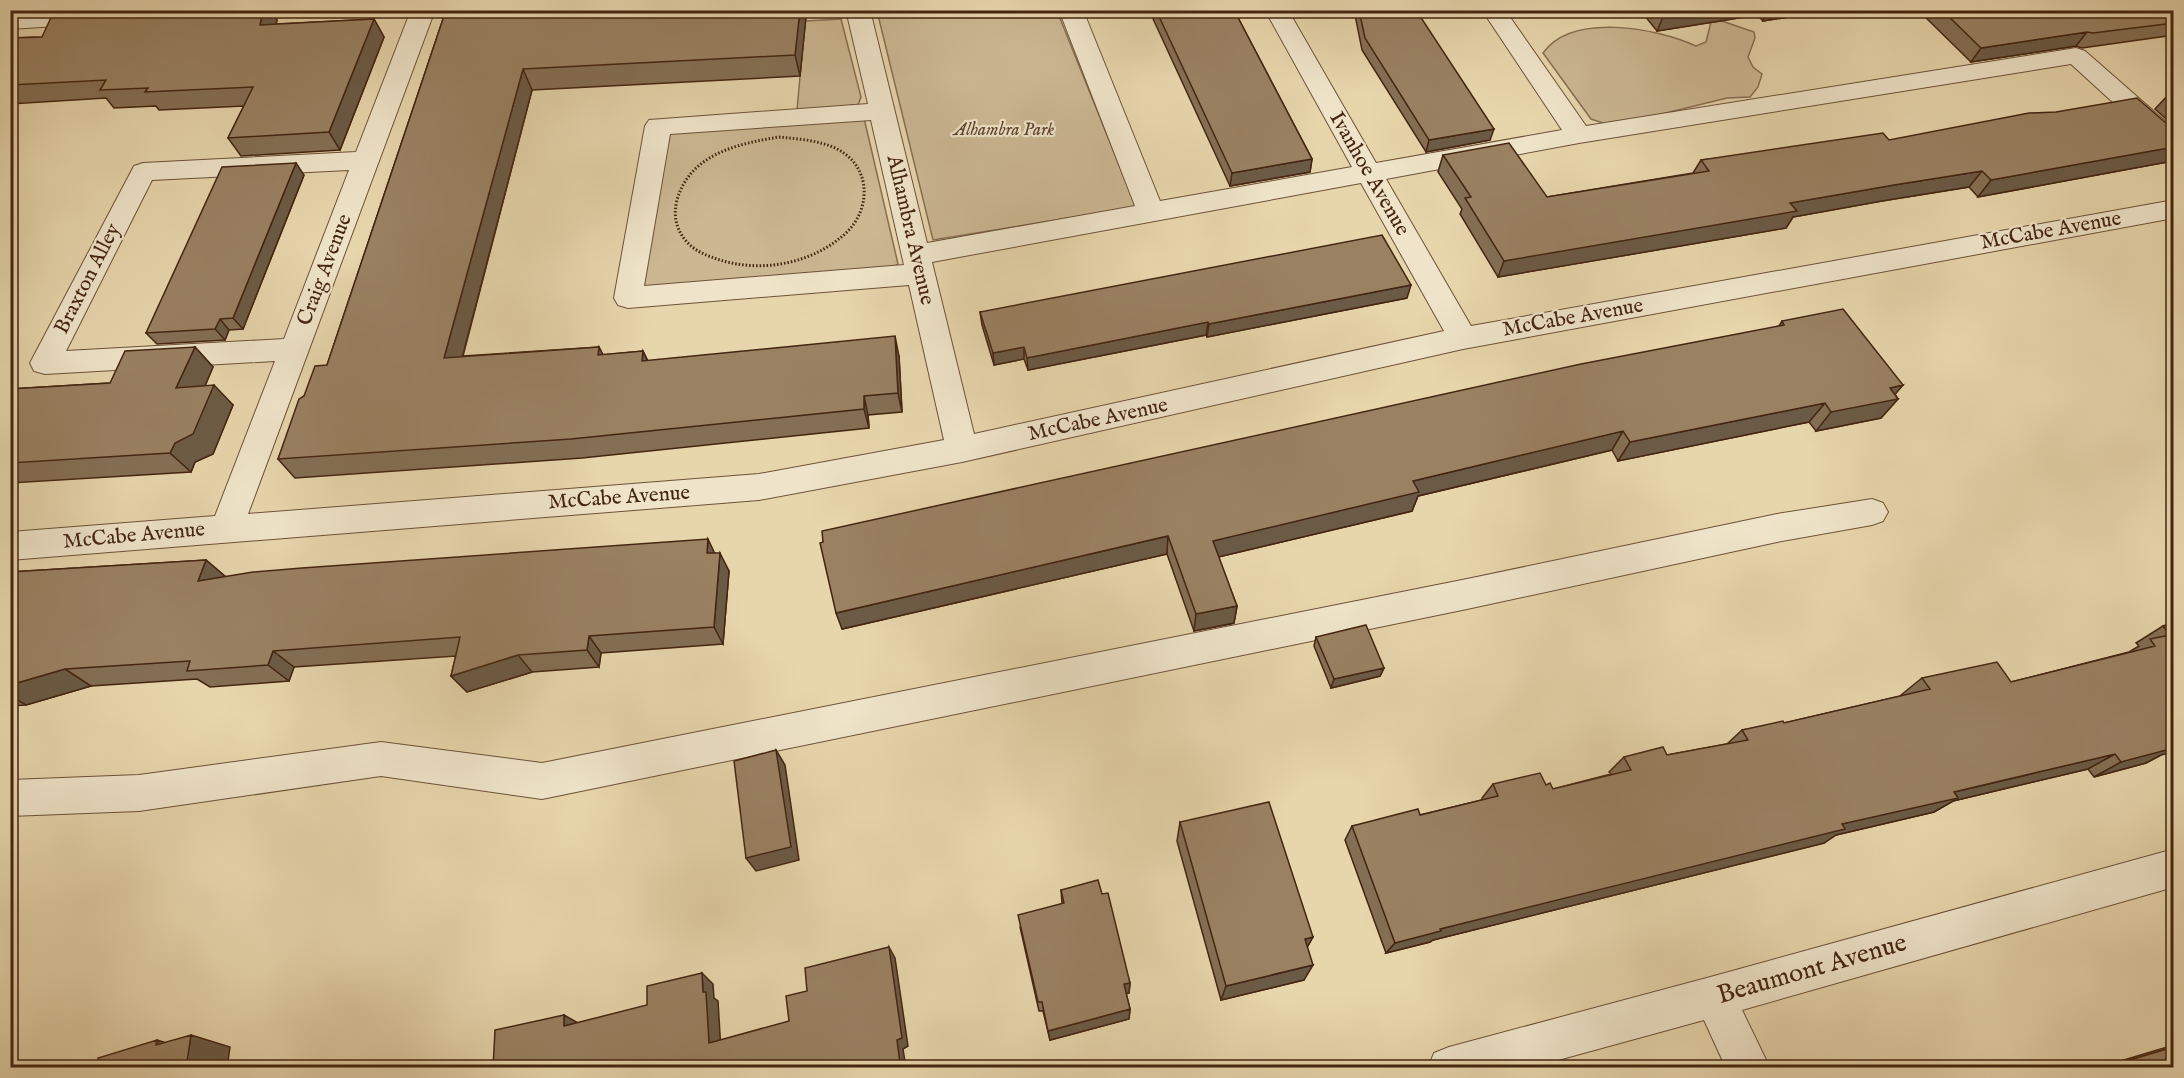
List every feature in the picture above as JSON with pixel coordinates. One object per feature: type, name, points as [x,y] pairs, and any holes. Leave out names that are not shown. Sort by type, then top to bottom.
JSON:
[{"type":"street","points":[[202,14],[285,10]]},
{"type":"street","name":"Craig Avenue","points":[[226,529],[423,10]]},
{"type":"street","name":"Alhambra Avenue","points":[[858,10],[962,449]]},
{"type":"street","points":[[1071,10],[1152,214]]},
{"type":"street","name":"Ivanhoe Avenue","points":[[1276,10],[1463,338]]},
{"type":"street","points":[[1493,10],[1579,135]]},
{"type":"street","points":[[10,22],[118,17]]},
{"type":"street","points":[[881,111],[658,126],[628,298],[918,265],[1152,214],[1579,135],[2076,57],[2174,144]]},
{"type":"street","name":"Braxton Alley","points":[[295,349],[45,363],[143,172],[366,159]]},
{"type":"street","name":"McCabe Avenue","points":[[10,546],[759,488],[962,449],[1463,338],[2174,209]]},
{"type":"street","points":[[10,798],[139,793],[381,759],[542,781],[1467,594],[1777,528],[1872,512]]},
{"type":"street","name":"Beaumont Avenue","points":[[1449,1068],[1714,997],[2174,868]]},
{"type":"street","points":[[1714,997],[1749,1068]]},
{"type":"path","points":[[779,137],[807,139],[831,146],[849,157],[860,171],[866,187],[865,204],[856,222],[841,238],[817,253],[788,263],[757,267],[728,264],[702,254],[684,240],[674,221],[675,201],[684,182],[700,164],[724,150],[750,141],[779,137]]},
{"type":"green space","name":"Alhambra Park","points":[[877,11],[1057,11],[1136,207],[933,240]]},
{"type":"green space","points":[[841,19],[861,97],[858,105],[797,110],[805,21]]},
{"type":"green space","points":[[1722,21],[1754,32],[1755,38],[1748,57],[1753,67],[1762,74],[1758,87],[1750,97],[1727,98],[1637,120],[1606,124],[1591,119],[1543,53],[1556,40],[1574,32],[1594,28],[1638,29],[1679,39],[1696,46],[1706,42],[1711,22]]},
{"type":"green space","points":[[864,118],[898,264],[887,271],[651,288],[641,286],[668,128]]},
{"type":"building","points":[[263,10],[260,25],[374,19],[329,132],[228,138],[253,87],[145,92],[148,88],[100,90],[106,80],[10,85],[10,38],[42,37],[54,11]]},
{"type":"building","points":[[494,10],[800,10],[795,55],[523,69],[444,358],[599,347],[598,355],[643,351],[642,361],[895,336],[898,393],[864,396],[864,409],[571,439],[278,459],[299,399],[304,396],[315,366],[327,365],[445,13]]},
{"type":"building","points":[[1156,10],[1234,10],[1312,159],[1232,173]]},
{"type":"building","points":[[1359,10],[1416,10],[1494,129],[1429,140],[1365,38]]},
{"type":"building","points":[[1658,10],[1702,10],[1663,17]]},
{"type":"building","points":[[1942,10],[2174,10],[2174,23],[2087,32],[1981,48]]},
{"type":"building","points":[[2137,98],[2174,130],[2174,147],[1991,180],[1982,171],[1894,185],[1790,203],[1797,211],[1504,261],[1465,198],[1471,197],[1443,155],[1509,143],[1547,197],[1709,171],[1701,160],[1883,133],[1889,140],[2029,113],[2056,112]]},
{"type":"building","points":[[296,163],[233,318],[220,319],[215,329],[146,333],[222,167]]},
{"type":"building","points":[[1382,235],[1411,285],[1027,358],[1024,347],[993,353],[980,312]]},
{"type":"building","points":[[1843,309],[1903,385],[1890,388],[1898,399],[1831,412],[1825,403],[1630,442],[1623,431],[1413,481],[1419,492],[1213,541],[1237,606],[1196,614],[1168,536],[836,613],[820,543],[823,542],[822,531],[1581,364],[1784,325],[1782,321]]},
{"type":"building","points":[[195,347],[176,388],[214,385],[193,434],[175,443],[170,453],[10,463],[10,389],[110,383],[125,351]]},
{"type":"building","points":[[708,539],[707,553],[720,553],[714,627],[589,636],[587,650],[518,655],[451,676],[460,637],[273,651],[268,665],[187,671],[190,661],[65,669],[10,685],[10,572],[206,560],[198,581],[253,572]]},
{"type":"building","points":[[2174,623],[2174,743],[2172,744],[2174,748],[2121,762],[2115,754],[1954,792],[1958,798],[1842,824],[1845,829],[1440,929],[1441,931],[1395,943],[1352,826],[1418,809],[1420,815],[1498,796],[1493,784],[1540,773],[1546,785],[1550,783],[1553,789],[1631,770],[1624,757],[1663,747],[1667,755],[1748,740],[1742,730],[1783,721],[1784,723],[1930,689],[1922,678],[1997,662],[2011,682],[2155,646],[2150,639],[2170,635],[2163,626]]},
{"type":"building","points":[[1366,625],[1384,668],[1334,679],[1316,637]]},
{"type":"building","points":[[776,750],[791,847],[746,858],[734,761]]},
{"type":"building","points":[[1269,802],[1313,937],[1305,939],[1313,965],[1226,986],[1180,822]]},
{"type":"building","points":[[1098,880],[1102,894],[1108,893],[1130,983],[1124,984],[1130,1009],[1048,1031],[1042,1002],[1038,1002],[1018,915],[1064,903],[1061,890]]},
{"type":"building","points":[[889,947],[902,1038],[897,1040],[900,1063],[883,1068],[493,1068],[495,1030],[564,1015],[564,1026],[647,1005],[647,986],[702,973],[703,992],[706,992],[709,1043],[789,1021],[786,996],[807,991],[805,968]]},
{"type":"building","points":[[191,1035],[186,1068],[96,1068],[98,1058],[157,1040],[156,1045]]},
{"type":"building","points":[[2174,1047],[2174,1068],[2102,1068]]}]
